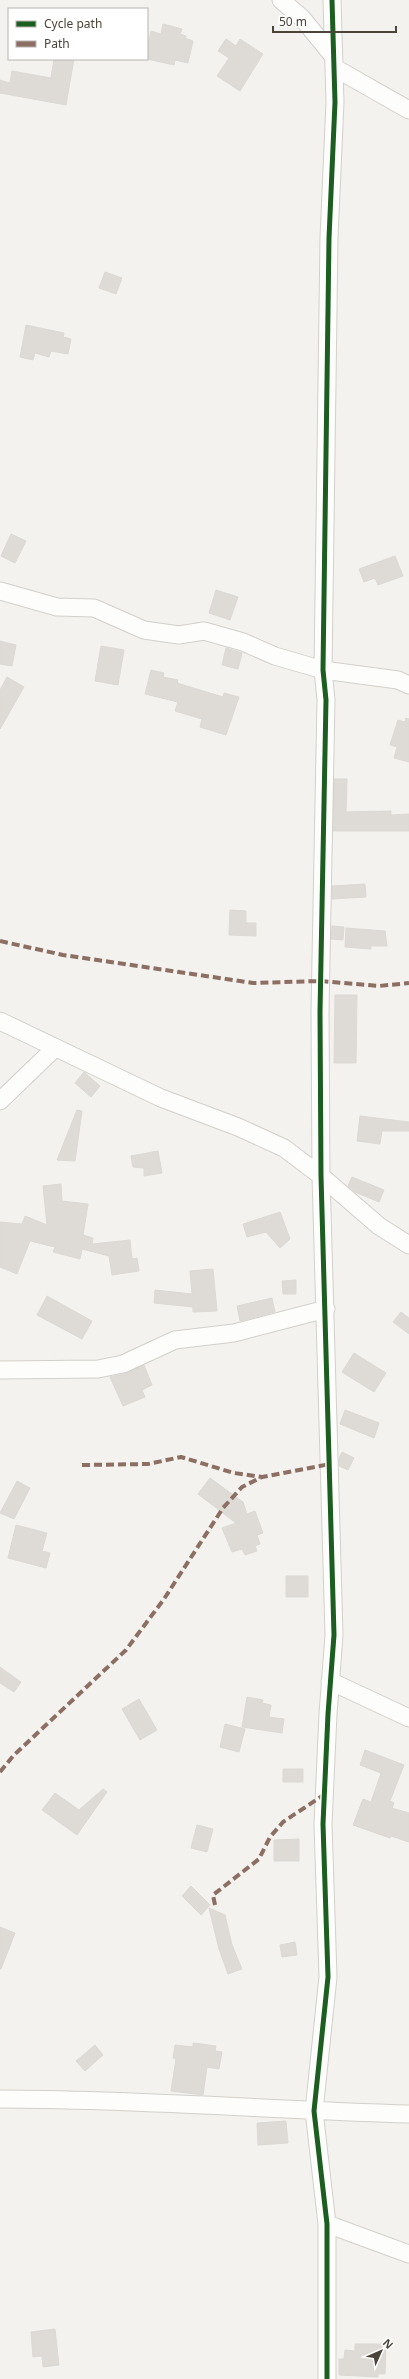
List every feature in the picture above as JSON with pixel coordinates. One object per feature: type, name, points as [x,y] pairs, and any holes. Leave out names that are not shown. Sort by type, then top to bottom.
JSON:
[{"type":"street","points":[[281,0],[302,18],[334,62],[406,105]]},
{"type":"street","points":[[327,2379],[327,2224],[314,2112],[328,1977],[323,1824],[330,1681],[334,1635],[326,1309],[321,1176],[320,1012],[326,700],[323,670],[329,238],[334,62],[332,0]]},
{"type":"street","points":[[0,591],[57,607],[94,608],[144,630],[179,635],[204,631],[243,642],[275,656],[323,670],[398,680],[409,685]]},
{"type":"street","points":[[0,1021],[161,1098],[238,1127],[284,1148],[321,1176],[379,1226],[409,1245]]},
{"type":"street","points":[[0,1101],[56,1048]]},
{"type":"street","points":[[0,1370],[98,1369],[123,1364],[174,1340],[234,1333],[326,1309]]},
{"type":"street","points":[[330,1681],[409,1718]]},
{"type":"street","points":[[0,2099],[71,2099],[314,2112],[409,2114]]},
{"type":"street","points":[[327,2224],[409,2254]]},
{"type":"building","points":[[163,24],[182,29],[180,34],[193,41],[188,63],[175,60],[174,65],[148,59],[148,41],[151,31],[161,34]]},
{"type":"building","points":[[226,39],[236,46],[240,39],[263,54],[240,91],[217,76],[229,58],[218,51]]},
{"type":"building","points":[[54,60],[74,60],[66,105],[0,93],[0,80],[10,83],[12,71],[51,78]]},
{"type":"building","points":[[105,272],[122,278],[116,294],[99,288]]},
{"type":"building","points":[[26,325],[64,333],[63,337],[71,339],[68,354],[51,351],[49,357],[35,353],[33,360],[20,357]]},
{"type":"building","points":[[11,534],[26,541],[15,563],[1,556]]},
{"type":"building","points":[[395,556],[403,576],[378,585],[375,578],[364,582],[359,569]]},
{"type":"building","points":[[216,590],[238,597],[230,620],[209,613]]},
{"type":"building","points":[[0,641],[16,645],[12,666],[0,664]]},
{"type":"building","points":[[101,646],[124,650],[118,685],[95,681]]},
{"type":"building","points":[[226,648],[242,653],[238,669],[222,665]]},
{"type":"building","points":[[151,670],[164,673],[163,677],[178,680],[177,683],[223,697],[224,693],[239,697],[226,735],[200,727],[202,719],[175,711],[178,702],[145,694]]},
{"type":"building","points":[[7,677],[24,687],[0,729],[0,690]]},
{"type":"building","points":[[406,718],[409,719],[409,762],[394,758],[397,747],[390,745],[398,720],[405,722]]},
{"type":"building","points":[[334,779],[347,779],[346,812],[391,811],[391,815],[409,814],[409,831],[333,831]]},
{"type":"building","points":[[365,884],[366,897],[332,899],[332,886]]},
{"type":"building","points":[[230,910],[246,911],[246,923],[256,923],[256,936],[229,935]]},
{"type":"building","points":[[332,926],[344,927],[343,940],[331,939]]},
{"type":"building","points":[[346,928],[385,931],[387,946],[371,946],[371,949],[345,947]]},
{"type":"building","points":[[335,995],[357,995],[356,1063],[334,1063]]},
{"type":"building","points":[[84,1072],[100,1086],[91,1097],[75,1083]]},
{"type":"building","points":[[77,1110],[82,1111],[75,1161],[57,1160]]},
{"type":"building","points":[[360,1116],[409,1122],[409,1131],[382,1131],[380,1144],[357,1141]]},
{"type":"building","points":[[158,1151],[162,1173],[144,1176],[144,1168],[133,1167],[131,1156]]},
{"type":"building","points":[[352,1177],[384,1190],[379,1202],[355,1192],[348,1186]]},
{"type":"building","points":[[61,1184],[62,1201],[88,1204],[83,1235],[93,1238],[92,1244],[130,1240],[132,1259],[137,1258],[139,1271],[112,1275],[109,1256],[82,1249],[80,1259],[53,1252],[55,1247],[30,1241],[17,1274],[0,1267],[0,1222],[22,1224],[25,1216],[47,1225],[43,1186]]},
{"type":"building","points":[[280,1212],[290,1239],[280,1248],[266,1232],[247,1237],[243,1224]]},
{"type":"building","points":[[213,1269],[217,1311],[193,1312],[193,1307],[154,1303],[155,1290],[192,1294],[190,1271]]},
{"type":"building","points":[[296,1280],[296,1294],[283,1294],[282,1281]]},
{"type":"building","points":[[47,1296],[92,1321],[82,1339],[37,1315]]},
{"type":"building","points":[[272,1298],[275,1312],[240,1321],[237,1306]]},
{"type":"building","points":[[401,1312],[409,1318],[409,1334],[393,1322]]},
{"type":"building","points":[[354,1353],[386,1373],[374,1392],[342,1372]]},
{"type":"building","points":[[144,1365],[152,1385],[142,1390],[145,1397],[123,1406],[110,1377],[127,1373]]},
{"type":"building","points":[[345,1410],[379,1423],[374,1438],[340,1424]]},
{"type":"building","points":[[342,1452],[354,1458],[348,1470],[339,1466],[339,1458]]},
{"type":"building","points":[[210,1478],[243,1502],[247,1514],[255,1511],[263,1533],[257,1535],[260,1544],[255,1546],[257,1551],[245,1555],[242,1549],[232,1552],[222,1528],[236,1523],[198,1494]]},
{"type":"building","points":[[17,1481],[30,1488],[14,1519],[0,1513]]},
{"type":"building","points":[[16,1525],[47,1533],[42,1551],[50,1553],[46,1568],[8,1558]]},
{"type":"building","points":[[286,1576],[308,1576],[308,1597],[286,1597]]},
{"type":"building","points":[[0,1667],[21,1682],[14,1692],[0,1683]]},
{"type":"building","points":[[247,1697],[263,1700],[262,1703],[271,1705],[269,1717],[284,1719],[282,1733],[242,1727]]},
{"type":"building","points":[[139,1699],[157,1730],[140,1740],[122,1709]]},
{"type":"building","points":[[225,1724],[245,1729],[239,1752],[220,1747]]},
{"type":"building","points":[[365,1750],[404,1765],[390,1801],[394,1803],[392,1808],[409,1813],[409,1842],[391,1836],[390,1838],[353,1825],[363,1799],[371,1802],[381,1773],[360,1765]]},
{"type":"building","points":[[283,1769],[303,1769],[303,1782],[283,1782]]},
{"type":"building","points":[[103,1789],[107,1792],[77,1835],[42,1810],[55,1793],[79,1810]]},
{"type":"building","points":[[197,1825],[213,1829],[207,1852],[191,1848]]},
{"type":"building","points":[[299,1839],[299,1861],[274,1861],[274,1840]]},
{"type":"building","points":[[191,1886],[210,1905],[201,1915],[182,1896]]},
{"type":"building","points":[[209,1908],[225,1915],[232,1945],[242,1969],[228,1974],[219,1949]]},
{"type":"building","points":[[0,1927],[15,1933],[1,1969],[0,1969]]},
{"type":"building","points":[[295,1942],[297,1955],[282,1957],[280,1945]]},
{"type":"building","points":[[193,2043],[216,2046],[215,2051],[222,2052],[219,2069],[207,2067],[203,2095],[171,2091],[176,2059],[173,2058],[175,2045],[193,2047]]},
{"type":"building","points":[[95,2045],[103,2055],[85,2071],[76,2061]]},
{"type":"building","points":[[286,2121],[288,2143],[258,2145],[257,2123]]},
{"type":"building","points":[[55,2329],[59,2365],[43,2367],[42,2356],[33,2357],[31,2332]]},
{"type":"building","points":[[355,2344],[384,2344],[384,2347],[386,2344],[385,2374],[378,2374],[378,2377],[339,2375],[339,2359],[344,2359],[345,2350],[355,2351]]},
{"type":"marked path","points":[[0,941],[63,955],[253,983],[321,981],[379,986],[409,983]]},
{"type":"marked path","points":[[82,1465],[148,1464],[181,1457],[234,1473],[262,1477]]},
{"type":"marked path","points":[[0,1772],[14,1755],[126,1650],[164,1599],[223,1508],[242,1487],[262,1477],[330,1464]]},
{"type":"marked path","points":[[215,1905],[213,1895],[259,1859],[270,1837],[283,1822],[325,1794]]},
{"type":"cycle path","points":[[327,2379],[327,2224],[314,2111],[328,1977],[323,1824],[328,1714],[334,1635],[321,1176],[320,1012],[326,700],[323,670],[329,238],[335,102],[332,0]]}]
